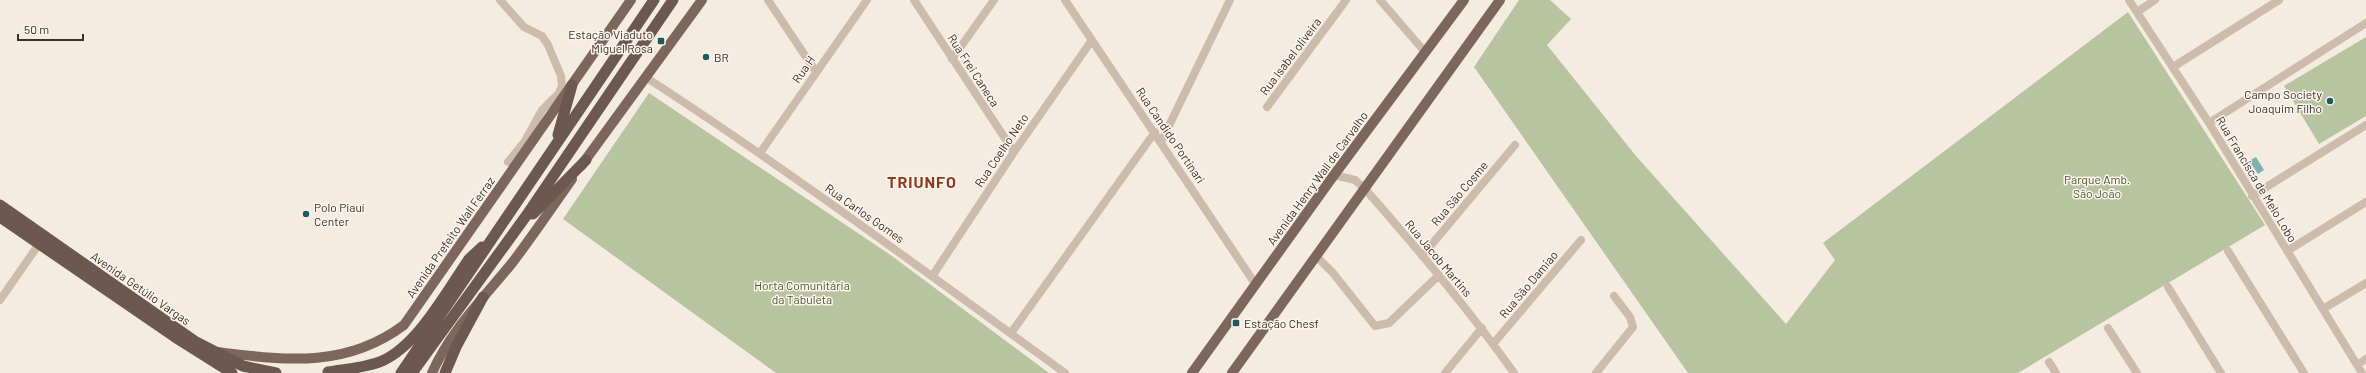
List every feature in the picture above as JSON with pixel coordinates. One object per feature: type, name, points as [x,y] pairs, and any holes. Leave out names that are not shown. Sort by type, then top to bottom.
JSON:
[{"type":"highway","points":[[401,373],[654,0]]},
{"type":"highway","points":[[412,373],[480,281],[673,0]]},
{"type":"highway","points":[[555,145],[572,85]]},
{"type":"highway","points":[[507,240],[586,160]]},
{"type":"highway","name":"Avenida Getúlio Vargas","points":[[0,205],[184,334],[213,351],[244,366],[276,373]]},
{"type":"highway","name":"Avenida Getúlio Vargas","points":[[0,217],[175,337],[232,373]]},
{"type":"highway","points":[[326,373],[372,364],[383,360],[406,345],[469,259],[498,232]]},
{"type":"highway","points":[[445,373],[456,347],[483,298]]},
{"type":"highway","points":[[326,373],[353,373]]},
{"type":"main road","name":"Avenida Prefeito Wall Ferraz","points":[[213,351],[257,357],[304,360],[354,352],[390,336],[404,325],[416,310],[562,95],[572,85],[630,0]]},
{"type":"main road","points":[[432,373],[442,351],[462,322],[512,262],[647,78],[702,0]]},
{"type":"main road","name":"Avenida Henry Wall de Carvalho","points":[[1192,373],[1334,175],[1464,0]]},
{"type":"main road","points":[[1232,373],[1500,0]]},
{"type":"street","points":[[500,0],[524,27],[532,33],[542,36],[548,45],[561,76],[562,86],[562,95],[542,110],[525,141],[508,162]]},
{"type":"street","points":[[768,0],[816,72]]},
{"type":"street","name":"Rua H","points":[[760,153],[867,0]]},
{"type":"street","name":"Rua Frei Caneca","points":[[914,0],[1014,152]]},
{"type":"street","points":[[952,59],[994,0]]},
{"type":"street","name":"Rua Candido Portinari","points":[[1065,0],[1155,132],[1256,285]]},
{"type":"street","points":[[1161,142],[1230,0]]},
{"type":"street","name":"Rua Isabel oliveira","points":[[1266,107],[1346,0]]},
{"type":"street","points":[[1380,0],[1425,52]]},
{"type":"street","name":"Rua Francisca de Melo Lobo","points":[[2129,0],[2209,123],[2252,196],[2362,373]]},
{"type":"street","points":[[2136,12],[2154,0]]},
{"type":"street","points":[[2173,67],[2279,0]]},
{"type":"street","points":[[2209,123],[2366,24]]},
{"type":"street","name":"Rua Coelho Neto","points":[[933,276],[1014,152],[1092,40]]},
{"type":"street","name":"Rua Carlos Gomes","points":[[647,78],[760,153],[933,276],[1065,373]]},
{"type":"street","points":[[2252,196],[2366,125]]},
{"type":"street","points":[[1011,333],[1155,132]]},
{"type":"street","name":"Rua São Cosme","points":[[1422,256],[1515,145]]},
{"type":"street","name":"Rua Jacob Martins","points":[[1334,175],[1356,180],[1439,275],[1482,328],[1514,373]]},
{"type":"street","points":[[2287,251],[2366,202]]},
{"type":"street","name":"Rua São Damiao","points":[[1493,344],[1581,240]]},
{"type":"street","points":[[0,300],[3,290],[39,244]]},
{"type":"street","points":[[2228,252],[2304,373]]},
{"type":"street","points":[[1316,256],[1333,273],[1375,326],[1389,323],[1439,275]]},
{"type":"street","points":[[2323,309],[2366,282]]},
{"type":"street","points":[[2168,287],[2221,373]]},
{"type":"street","points":[[1596,373],[1633,327],[1630,317],[1614,296]]},
{"type":"street","points":[[1445,373],[1482,328]]},
{"type":"street","points":[[2108,328],[2137,373]]},
{"type":"street","points":[[2357,365],[2366,359]]},
{"type":"street","points":[[2049,362],[2056,373]]},
{"type":"green space","name":"Parque Amb. São João","points":[[1519,0],[1550,0],[1571,19],[1547,45],[1636,156],[1786,324],[1835,260],[1823,243],[2128,12],[2265,225],[2018,373],[1688,373],[1474,67]]},
{"type":"green space","name":"Campo Society Joaquim Filho","points":[[2366,37],[2366,116],[2319,144],[2284,86]]},
{"type":"green space","name":"Horta Comunitária da Tabuleta","points":[[649,93],[892,256],[1049,373],[776,373],[563,219]]},
{"type":"water","points":[[2256,157],[2264,170],[2258,174],[2249,161]]},
{"type":"place","name":"Estação Viaduto Miguel Rosa","points":[[661,41]]},
{"type":"place","name":"BR","points":[[706,57]]},
{"type":"place","name":"Campo Society Joaquim Filho","points":[[2330,101]]},
{"type":"place","name":"Polo Piauí Center","points":[[306,214]]},
{"type":"place","name":"Estação Chesf","points":[[1236,323]]},
{"type":"district","name":"TRIUNFO","points":[[922,181]]}]
